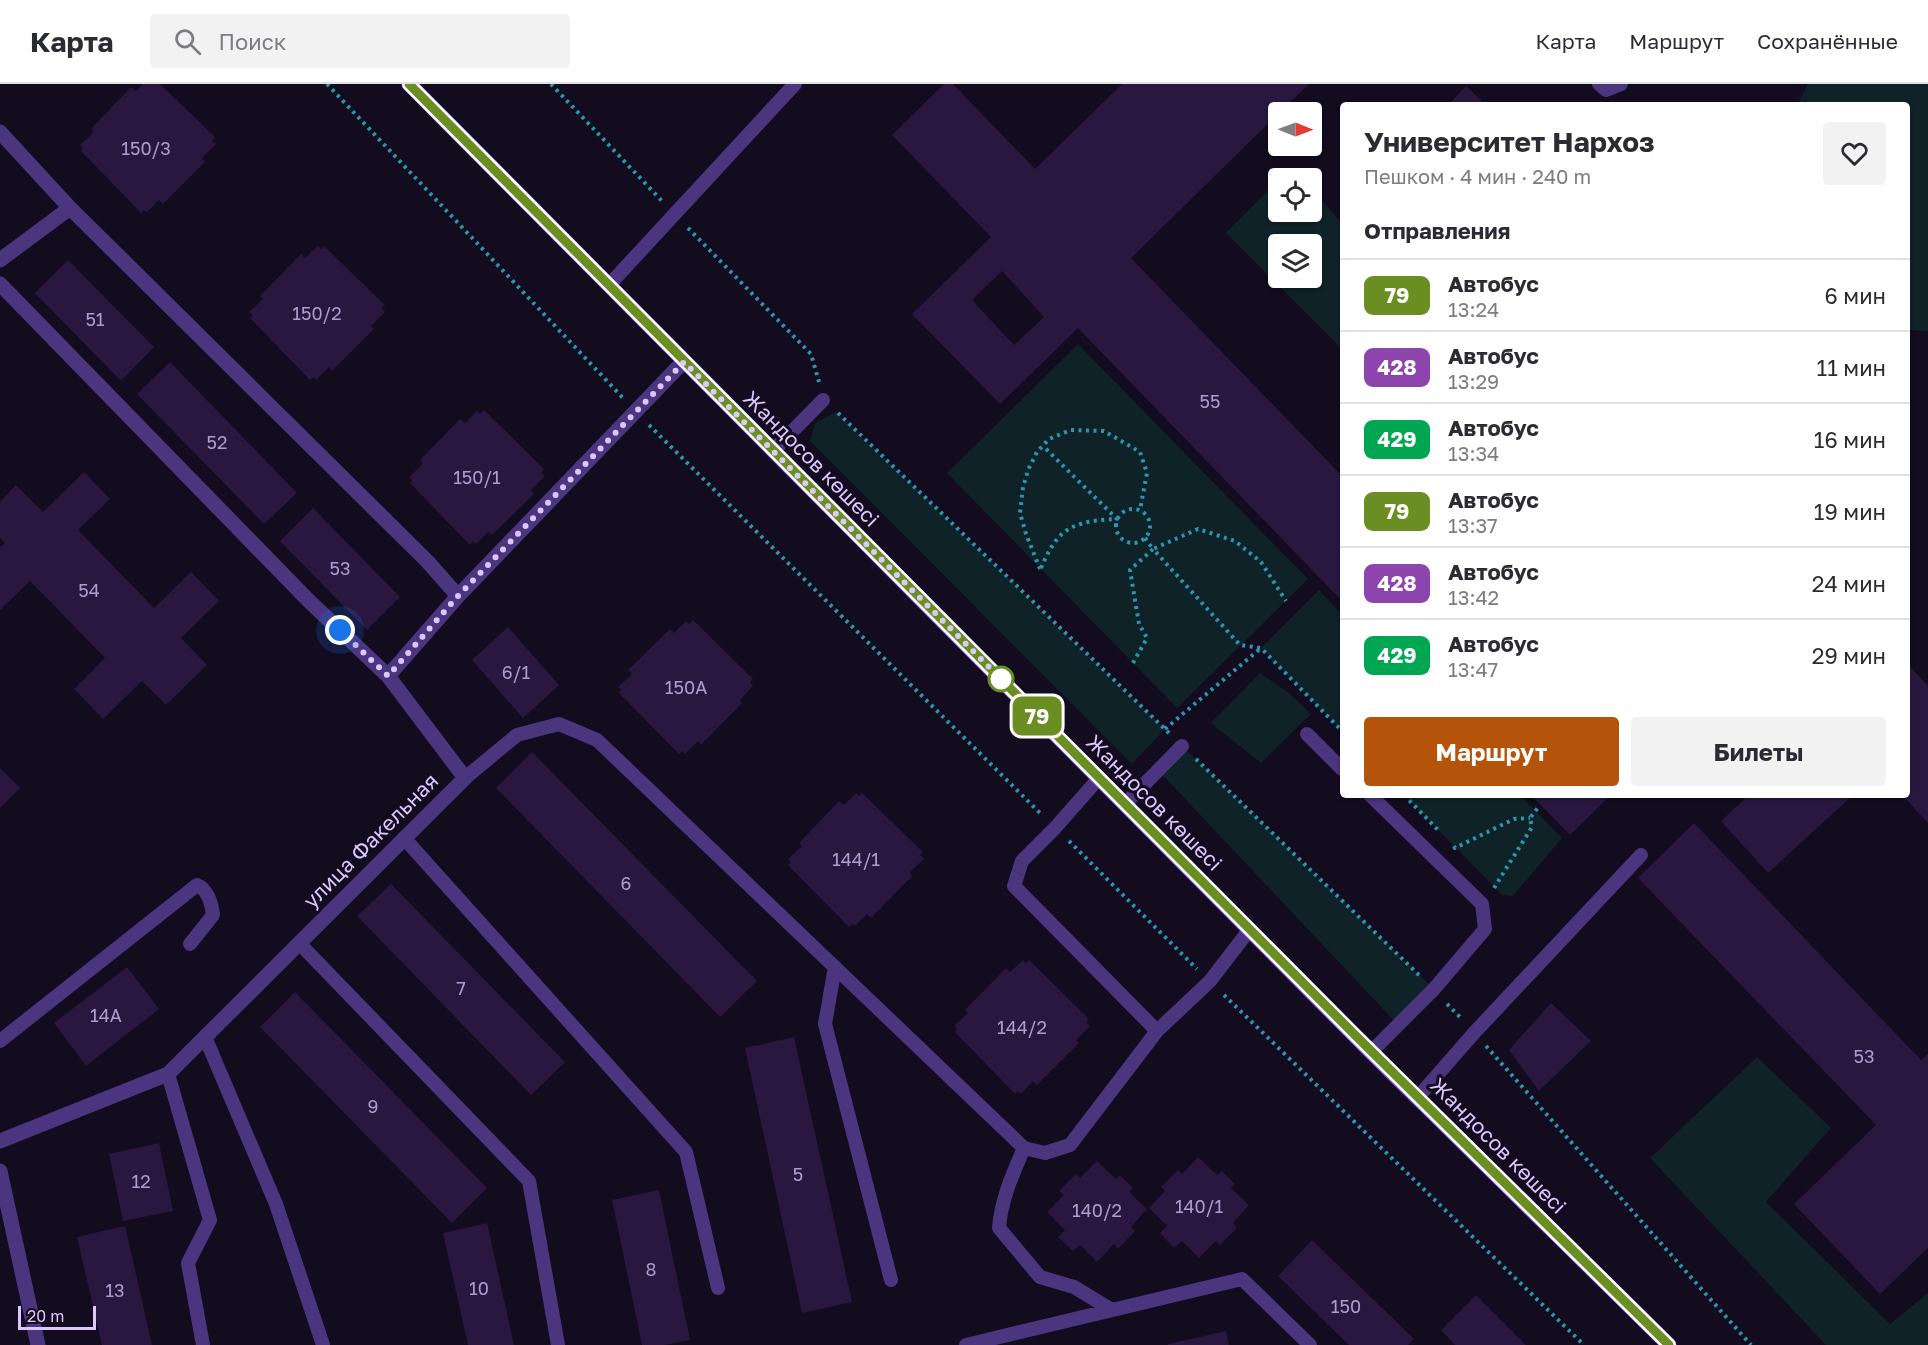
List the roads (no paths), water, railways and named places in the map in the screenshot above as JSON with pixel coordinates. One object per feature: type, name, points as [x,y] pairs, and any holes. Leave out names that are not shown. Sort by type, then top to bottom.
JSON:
[{"type":"main road","name":"Жандосов көшесі","points":[[409,84],[1371,1052],[1669,1345]]},
{"type":"street","points":[[0,132],[70,208],[427,561],[458,596]]},
{"type":"street","points":[[0,260],[70,208]]},
{"type":"street","name":"улица Факельная","points":[[0,284],[308,600],[388,676],[465,778],[168,1074],[0,1142]]},
{"type":"street","points":[[388,676],[458,596],[684,362]]},
{"type":"street","points":[[0,1171],[38,1345]]},
{"type":"lane","points":[[609,285],[795,84]]},
{"type":"lane","points":[[1599,84],[1606,90],[1621,84]]},
{"type":"lane","points":[[773,451],[823,400]]},
{"type":"lane","points":[[465,778],[517,735],[559,724],[597,740],[1024,1148],[1045,1153],[1070,1145],[1157,1031],[1210,981],[1250,929]]},
{"type":"lane","points":[[1307,734],[1340,767]]},
{"type":"lane","points":[[1125,804],[1182,746]]},
{"type":"lane","points":[[1099,778],[1022,861],[1014,886],[1157,1031]]},
{"type":"lane","points":[[1371,1052],[1434,989],[1485,929],[1482,904],[1373,798]]},
{"type":"lane","points":[[404,838],[686,1152],[718,1288]]},
{"type":"lane","points":[[1418,1097],[1474,1033],[1641,855]]},
{"type":"lane","points":[[0,1041],[197,885],[205,890],[213,915],[190,944]]},
{"type":"lane","points":[[299,942],[529,1181],[558,1345]]},
{"type":"lane","points":[[835,968],[825,1024],[891,1280]]},
{"type":"lane","points":[[205,1037],[276,1204],[323,1345]]},
{"type":"lane","points":[[168,1074],[210,1220],[188,1263],[203,1345]]},
{"type":"lane","points":[[1024,1148],[1006,1194],[999,1228],[1040,1277],[1074,1287],[1112,1310]]},
{"type":"lane","points":[[966,1345],[1242,1279],[1310,1345]]}]
